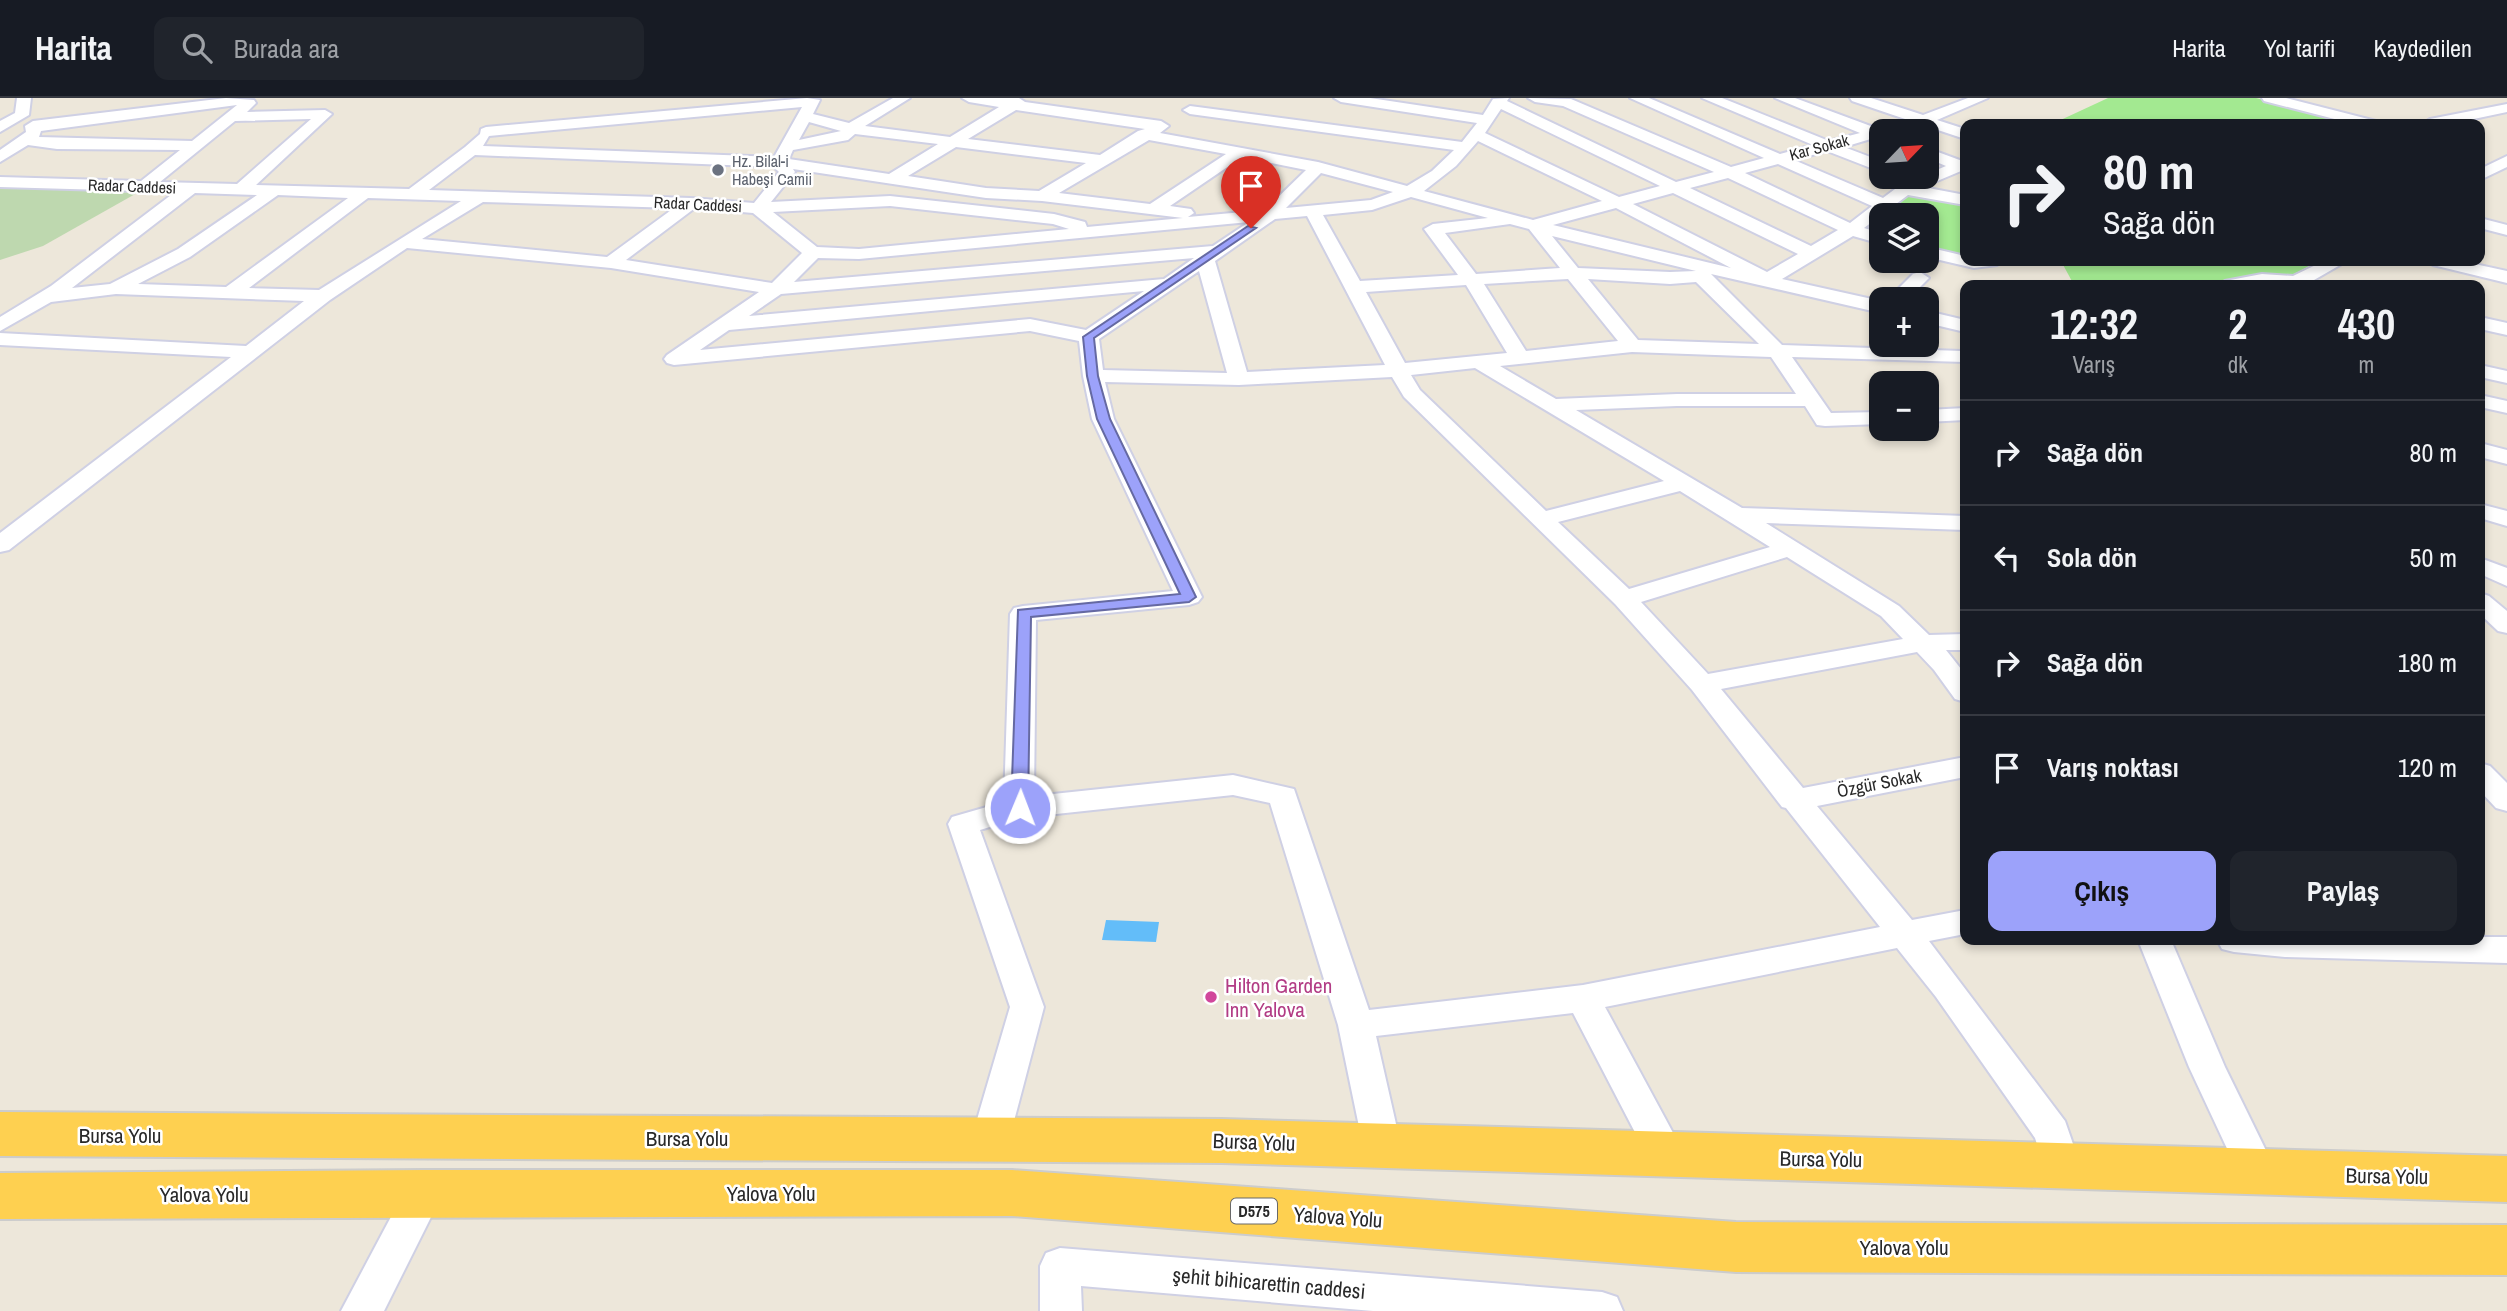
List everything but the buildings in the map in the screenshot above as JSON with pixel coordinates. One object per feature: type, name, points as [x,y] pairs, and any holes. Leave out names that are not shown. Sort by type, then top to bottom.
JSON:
[{"type":"highway","name":"Bursa Yolu","points":[[0,1134],[1222,1141],[2507,1179]]},
{"type":"highway","name":"Yalova Yolu","points":[[0,1196],[424,1193],[1012,1194],[1736,1247],[2507,1250]]},
{"type":"street","points":[[24,98],[22,115],[31,134],[57,144],[195,146]]},
{"type":"street","points":[[124,98],[128,115]]},
{"type":"street","points":[[789,146],[842,137],[903,98]]},
{"type":"street","points":[[969,98],[1020,101],[1318,167],[1609,246],[1869,304]]},
{"type":"street","points":[[1042,195],[1151,130],[1214,98]]},
{"type":"street","points":[[1341,98],[1487,120]]},
{"type":"street","points":[[1535,98],[1566,102],[1729,172],[1851,230],[1869,235]]},
{"type":"street","points":[[1637,98],[1881,203]]},
{"type":"street","points":[[1782,98],[1869,131]]},
{"type":"street","points":[[1857,98],[1915,119]]},
{"type":"street","name":"Kar Sokak","points":[[1926,119],[1981,98]]},
{"type":"street","points":[[2269,98],[2350,119]]},
{"type":"street","points":[[0,156],[31,134],[214,101],[250,99]]},
{"type":"street","points":[[144,187],[232,117],[250,99]]},
{"type":"street","points":[[1668,111],[1712,99],[1869,162]]},
{"type":"street","points":[[1318,167],[1268,217],[1089,337],[1030,325],[674,359],[729,324],[776,289],[813,252],[859,254],[1232,220],[1268,217],[1314,213],[1372,205],[1414,191],[1435,179],[1471,140],[1500,100],[1671,188],[1811,253]]},
{"type":"street","points":[[892,180],[1020,101]]},
{"type":"street","points":[[2308,109],[2343,101]]},
{"type":"street","points":[[486,132],[713,105],[810,106],[852,129],[1099,160]]},
{"type":"street","points":[[779,162],[810,106]]},
{"type":"street","points":[[2454,119],[2507,108]]},
{"type":"street","points":[[1190,110],[1471,140],[1618,202],[1767,280]]},
{"type":"street","points":[[414,194],[471,150],[504,111]]},
{"type":"street","points":[[232,117],[325,114],[243,188]]},
{"type":"street","points":[[0,127],[22,115]]},
{"type":"street","points":[[1939,126],[1960,133]]},
{"type":"street","name":"Kar Sokak","points":[[1527,223],[1869,136]]},
{"type":"street","points":[[471,150],[779,162],[986,193],[1042,195],[1232,220]]},
{"type":"street","points":[[1154,209],[1241,151]]},
{"type":"street","points":[[2489,155],[2507,160]]},
{"type":"street","points":[[1939,157],[1960,165]]},
{"type":"street","points":[[2485,172],[2507,160]]},
{"type":"street","points":[[758,208],[787,172],[779,162]]},
{"type":"street","points":[[1939,173],[1960,167]]},
{"type":"street","name":"Radar Caddesi","points":[[0,181],[691,203],[758,208],[802,246],[813,252]]},
{"type":"street","points":[[0,325],[47,296],[191,188]]},
{"type":"street","points":[[1884,203],[1902,189]]},
{"type":"street","points":[[1932,189],[1960,198]]},
{"type":"street","points":[[114,289],[184,253],[276,190]]},
{"type":"street","points":[[229,294],[366,192]]},
{"type":"street","points":[[0,545],[323,296],[404,242],[481,196]]},
{"type":"street","points":[[758,208],[891,201],[1054,219],[1100,232]]},
{"type":"street","points":[[611,263],[691,203]]},
{"type":"street","points":[[1314,213],[1411,393],[1624,599],[1702,684],[1793,800],[1948,988],[2052,1132],[2061,1164]]},
{"type":"street","points":[[1767,280],[1851,230],[1869,215]]},
{"type":"street","points":[[1520,357],[1471,279],[1433,229],[1527,223],[1575,273],[1632,346]]},
{"type":"street","points":[[2485,224],[2507,230]]},
{"type":"street","points":[[404,242],[611,263],[776,289],[1211,255]]},
{"type":"street","points":[[1211,255],[1239,379]]},
{"type":"street","points":[[1939,255],[1960,261]]},
{"type":"street","points":[[2310,280],[2330,266]]},
{"type":"street","points":[[2461,266],[2507,277]]},
{"type":"street","points":[[1353,287],[1575,273],[1670,278],[1739,274]]},
{"type":"street","points":[[1700,276],[1777,351],[1825,420],[1869,418]]},
{"type":"street","points":[[1910,287],[1920,278]]},
{"type":"street","points":[[729,324],[1168,284]]},
{"type":"street","points":[[47,296],[114,289],[323,296]]},
{"type":"street","points":[[1844,299],[1869,311]]},
{"type":"street","points":[[1939,320],[1960,325]]},
{"type":"street","points":[[2485,324],[2507,328]]},
{"type":"street","points":[[1020,808],[1023,614],[1189,597],[1103,419],[1093,376],[1089,337]]},
{"type":"street","points":[[0,340],[251,352]]},
{"type":"street","points":[[1093,376],[1239,379],[1398,370],[1632,346],[1960,358]]},
{"type":"street","points":[[1939,346],[1960,356]]},
{"type":"street","points":[[1479,362],[1685,483],[1890,611],[1944,664],[1960,686]]},
{"type":"street","points":[[2485,372],[2507,377]]},
{"type":"street","points":[[1554,405],[1678,400],[1811,400]]},
{"type":"street","points":[[2485,402],[2507,407]]},
{"type":"street","points":[[1939,415],[1960,414]]},
{"type":"street","points":[[2485,451],[2507,457]]},
{"type":"street","points":[[1542,519],[1685,483]]},
{"type":"street","points":[[2485,512],[2507,519]]},
{"type":"street","points":[[1736,515],[1960,523]]},
{"type":"street","points":[[1624,599],[1791,548]]},
{"type":"street","points":[[2485,567],[2507,578]]},
{"type":"street","points":[[2485,605],[2507,625]]},
{"type":"street","points":[[1702,684],[1923,643],[1960,642]]},
{"type":"street","name":"Özgür Sokak","points":[[1793,800],[1960,768]]},
{"type":"street","points":[[2485,774],[2507,775]]},
{"type":"street","points":[[2485,779],[2507,801]]},
{"type":"street","points":[[990,1140],[1027,1007],[963,824],[1020,808],[1233,785],[1283,796],[1356,1025],[1382,1146]]},
{"type":"street","points":[[1356,1025],[1583,999],[1960,923]]},
{"type":"street","points":[[2156,945],[2207,1067],[2258,1173]]},
{"type":"street","points":[[2418,945],[2507,950]]},
{"type":"street","points":[[1583,999],[1665,1155]]},
{"type":"street","points":[[362,1311],[424,1193]]},
{"type":"street","name":"şehit bihicarettin caddesi","points":[[1061,1311],[1060,1266],[1602,1311]]},
{"type":"green space","points":[[2108,98],[2256,98],[2340,119],[2063,119]]},
{"type":"green space","points":[[0,186],[137,193],[43,246],[0,260]]},
{"type":"green space","points":[[1910,194],[1960,204],[1960,257],[1939,250],[1939,203],[1899,203]]},
{"type":"green space","points":[[2064,266],[2309,266],[2285,279],[2071,280]]},
{"type":"water","points":[[1106,920],[1159,922],[1156,942],[1102,940]]},
{"type":"place","name":"Hz. Bilal-i Habeşi Camii","points":[[718,170]]},
{"type":"place","name":"Hilton Garden Inn Yalova","points":[[1211,997]]},
{"type":"route","points":[[1020,808],[1023,614],[1189,597],[1103,419],[1093,376],[1089,337],[1251,228]]}]
